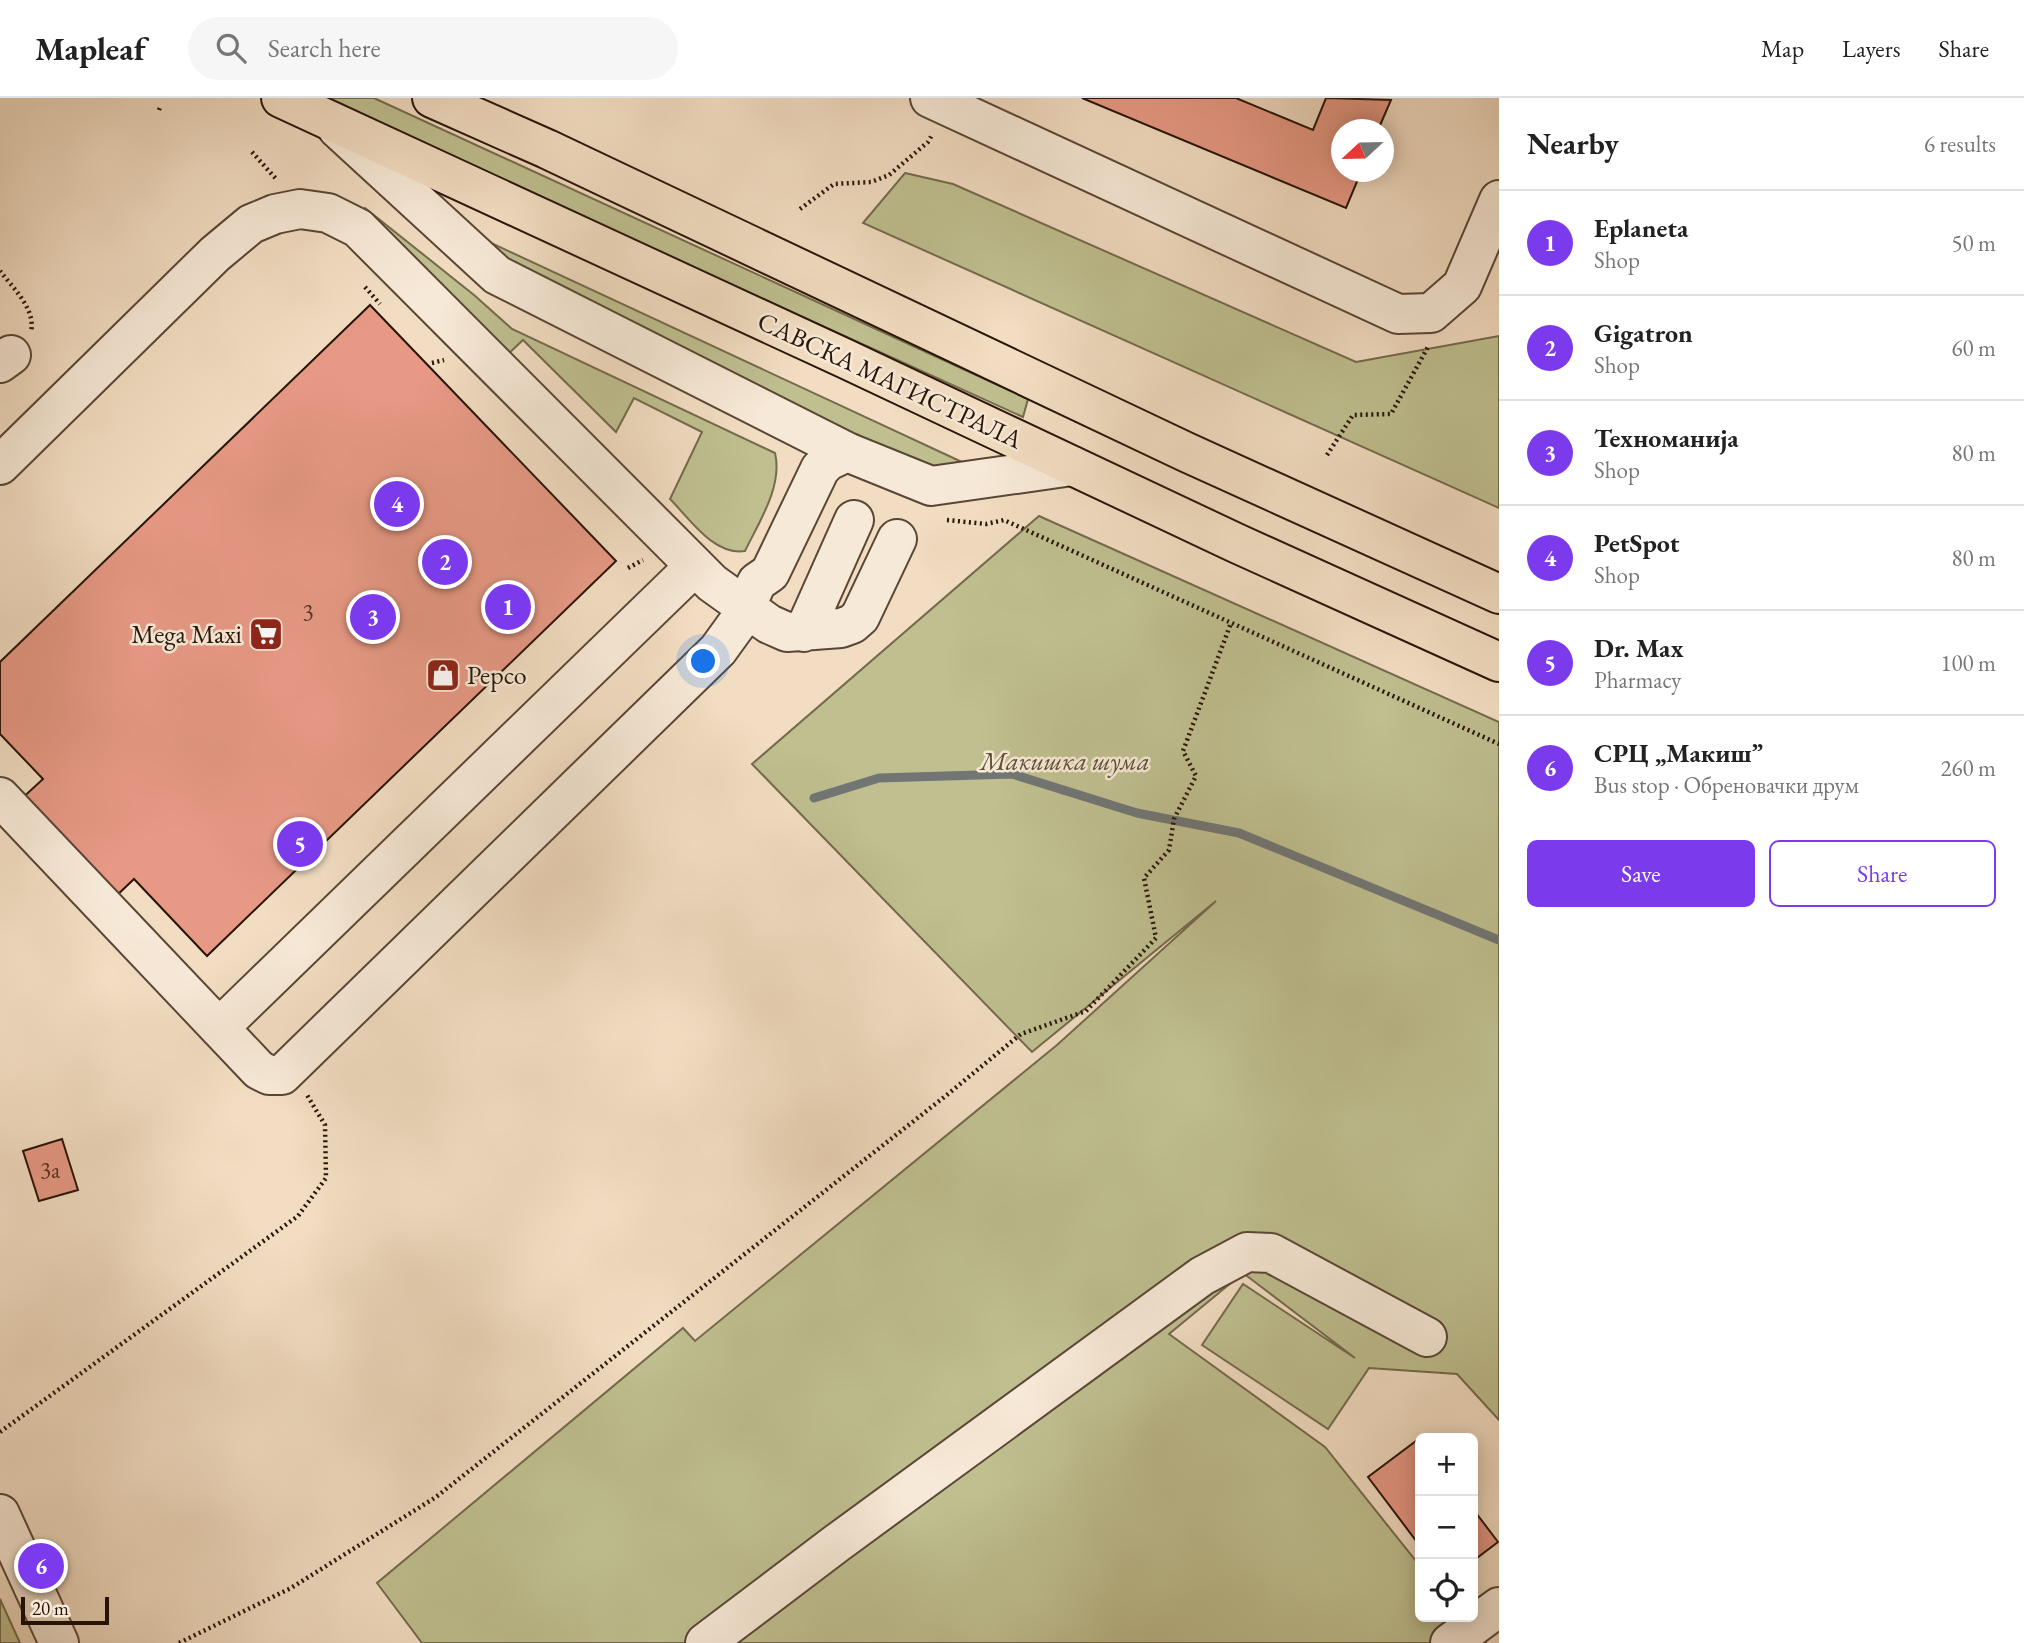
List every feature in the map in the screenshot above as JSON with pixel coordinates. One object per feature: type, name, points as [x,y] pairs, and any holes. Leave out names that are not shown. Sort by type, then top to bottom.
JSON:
[{"type":"main road","name":"САВСКА МАГИСТРАЛА","points":[[281,98],[846,359],[1072,467],[1499,662]]},
{"type":"main road","points":[[432,98],[547,149],[1186,452],[1499,594]]},
{"type":"street","points":[[938,102],[1398,314],[1431,313],[1462,286],[1499,200]]},
{"type":"street","points":[[325,117],[497,275],[847,452],[931,486],[1072,467]]},
{"type":"street","points":[[0,465],[215,254],[251,224],[300,209],[328,213],[358,228],[712,583],[751,594]]},
{"type":"street","points":[[797,426],[806,456],[755,566],[751,594],[769,624],[787,632],[841,628],[852,624],[860,617],[897,539]]},
{"type":"street","points":[[0,797],[259,1070],[269,1075],[282,1075],[718,650],[730,636],[751,594],[770,573],[820,469],[828,461],[847,452]]},
{"type":"street","points":[[803,632],[853,520]]},
{"type":"street","points":[[219,1028],[695,566]]},
{"type":"street","points":[[712,1641],[837,1543],[1202,1276],[1247,1252],[1271,1253],[1427,1337]]},
{"type":"street","points":[[0,1514],[59,1643]]},
{"type":"street","points":[[1450,1643],[1499,1606]]},
{"type":"path","points":[[800,209],[834,184],[870,182],[889,175],[929,142],[938,102]]},
{"type":"path","points":[[0,271],[29,311],[33,323],[26,343],[5,359]]},
{"type":"path","points":[[1327,455],[1353,415],[1391,414],[1430,344]]},
{"type":"path","points":[[1004,520],[1499,744]]},
{"type":"path","points":[[179,1643],[291,1588],[436,1497],[1021,1034],[1086,1011],[1156,938],[1144,878],[1169,850],[1174,819],[1196,776],[1183,751],[1231,623]]},
{"type":"path","points":[[0,1432],[298,1216],[326,1178],[325,1125],[292,1068]]},
{"type":"green space","points":[[329,98],[374,98],[1028,399],[1023,417],[515,186]]},
{"type":"green space","points":[[905,173],[953,184],[1356,362],[1499,336],[1499,508],[863,223]]},
{"type":"green space","points":[[365,208],[474,295],[512,329],[775,453],[777,465],[773,491],[745,551],[723,548],[713,542],[694,526],[670,499],[702,432],[634,398],[616,432],[523,340],[506,356],[356,215]]},
{"type":"green space","points":[[474,235],[977,469],[942,470],[915,462],[522,277]]},
{"type":"green space","name":"Макишка шума","points":[[1039,516],[1499,722],[1499,1420],[1457,1374],[1369,1368],[1328,1429],[1202,1345],[1243,1284],[1355,1358],[1243,1273],[1169,1334],[1325,1447],[1415,1560],[1415,1622],[1465,1622],[1478,1638],[1486,1643],[422,1643],[377,1583],[683,1328],[695,1341],[1057,1045],[1216,901],[1032,1052],[752,764]]},
{"type":"green space","points":[[0,1599],[20,1643],[0,1643]]},
{"type":"building","points":[[1082,98],[1236,98],[1313,130],[1326,98],[1391,100],[1383,119],[1331,119],[1331,182],[1357,182],[1346,208]]},
{"type":"building","points":[[370,305],[616,561],[207,956],[134,879],[112,900],[18,802],[43,779],[0,734],[0,662]]},
{"type":"building","points":[[62,1139],[78,1190],[39,1201],[23,1151]]},
{"type":"building","points":[[1415,1442],[1415,1539],[1368,1477]]},
{"type":"building","points":[[1478,1516],[1498,1542],[1478,1557]]},
{"type":"waterway","points":[[814,798],[879,778],[1012,774],[1137,813],[1239,833],[1499,940]]},
{"type":"place","name":"PetSpot","points":[[397,504]]},
{"type":"place","name":"Gigatron","points":[[445,562]]},
{"type":"place","name":"Eplaneta","points":[[508,607]]},
{"type":"place","name":"Техноманија","points":[[373,617]]},
{"type":"place","name":"Mega Maxi","points":[[266,634]]},
{"type":"place","name":"Pepco","points":[[443,675]]},
{"type":"place","name":"Dr. Max","points":[[300,844]]},
{"type":"place","name":"СРЦ „Макиш”","points":[[41,1566]]}]
